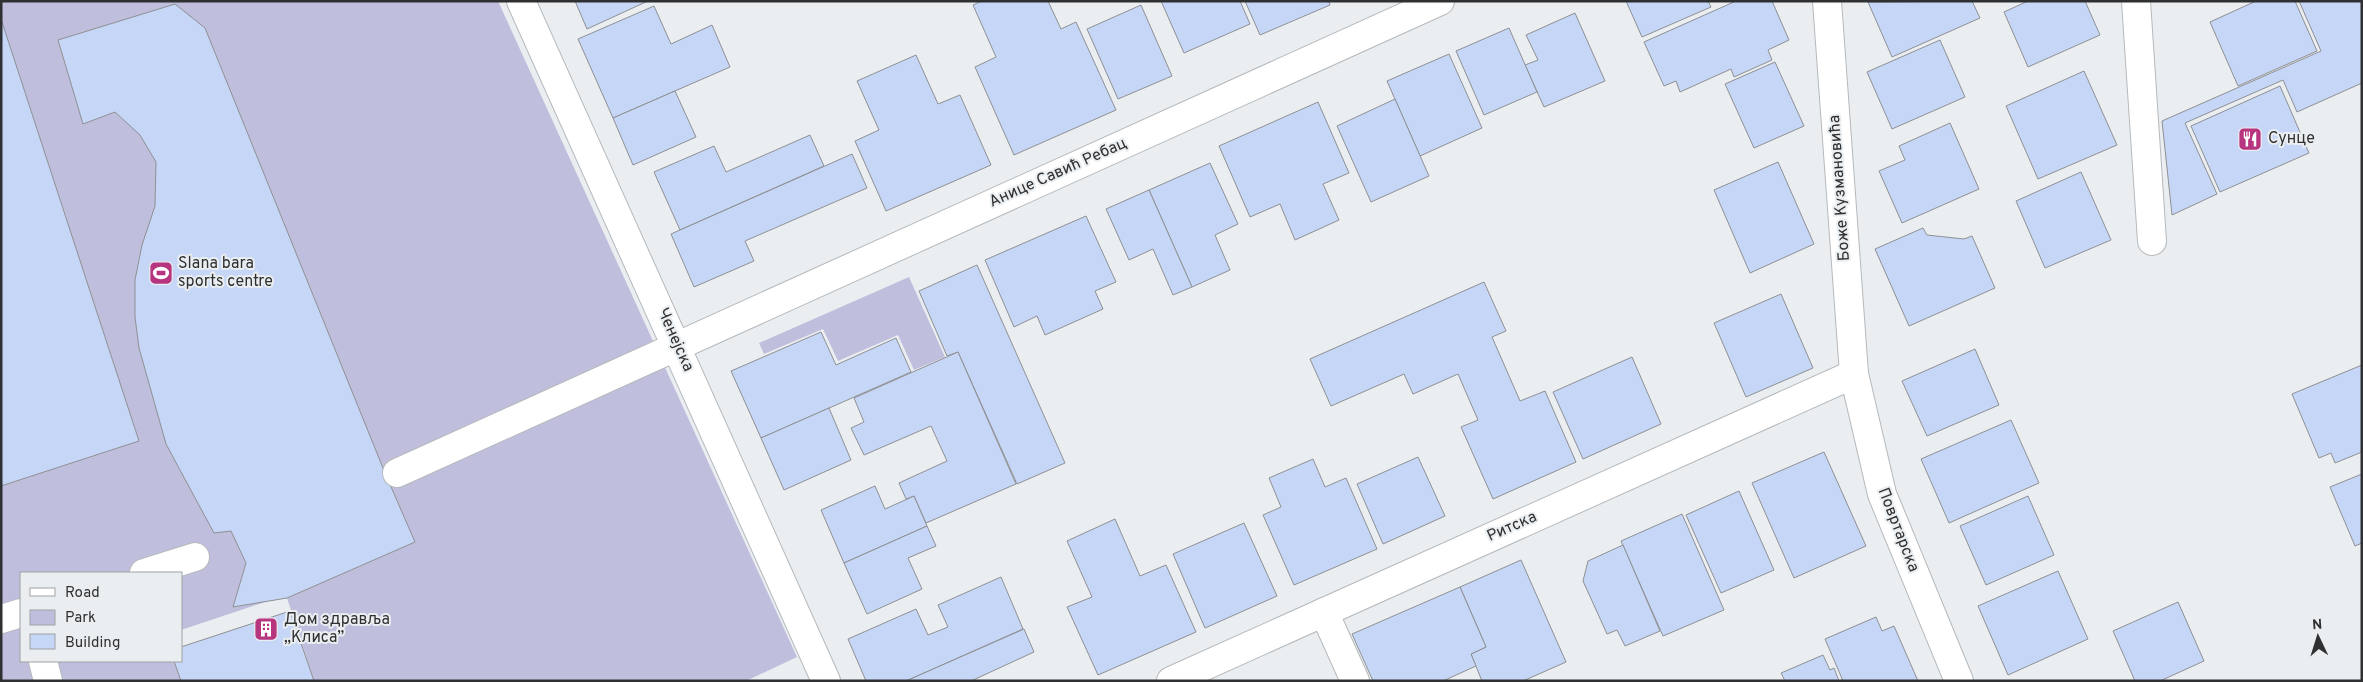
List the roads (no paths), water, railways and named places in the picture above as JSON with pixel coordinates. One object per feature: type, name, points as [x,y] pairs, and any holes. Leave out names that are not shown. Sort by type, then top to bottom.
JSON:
[{"type":"street","name":"Ченејска","points":[[520,1],[677,345],[826,681]]},
{"type":"street","name":"Анице Савић Ребац","points":[[397,473],[1440,1]]},
{"type":"street","name":"Боже Кузмановића","points":[[1827,1],[1854,374]]},
{"type":"street","points":[[2136,1],[2152,241]]},
{"type":"street","name":"Ритска","points":[[1171,681],[1854,374]]},
{"type":"street","name":"Повртарска","points":[[1854,374],[1882,494],[1960,681]]},
{"type":"street","points":[[147,572],[195,557]]},
{"type":"street","points":[[1324,612],[1355,681]]},
{"type":"street","points":[[1,619],[20,613]]},
{"type":"street","points":[[43,662],[48,681]]},
{"type":"place","name":"Сунце","points":[[2250,139]]},
{"type":"place","name":"Slana bara sports centre","points":[[161,273]]},
{"type":"place","name":"Дом здравља „Клиса”","points":[[266,629]]}]
